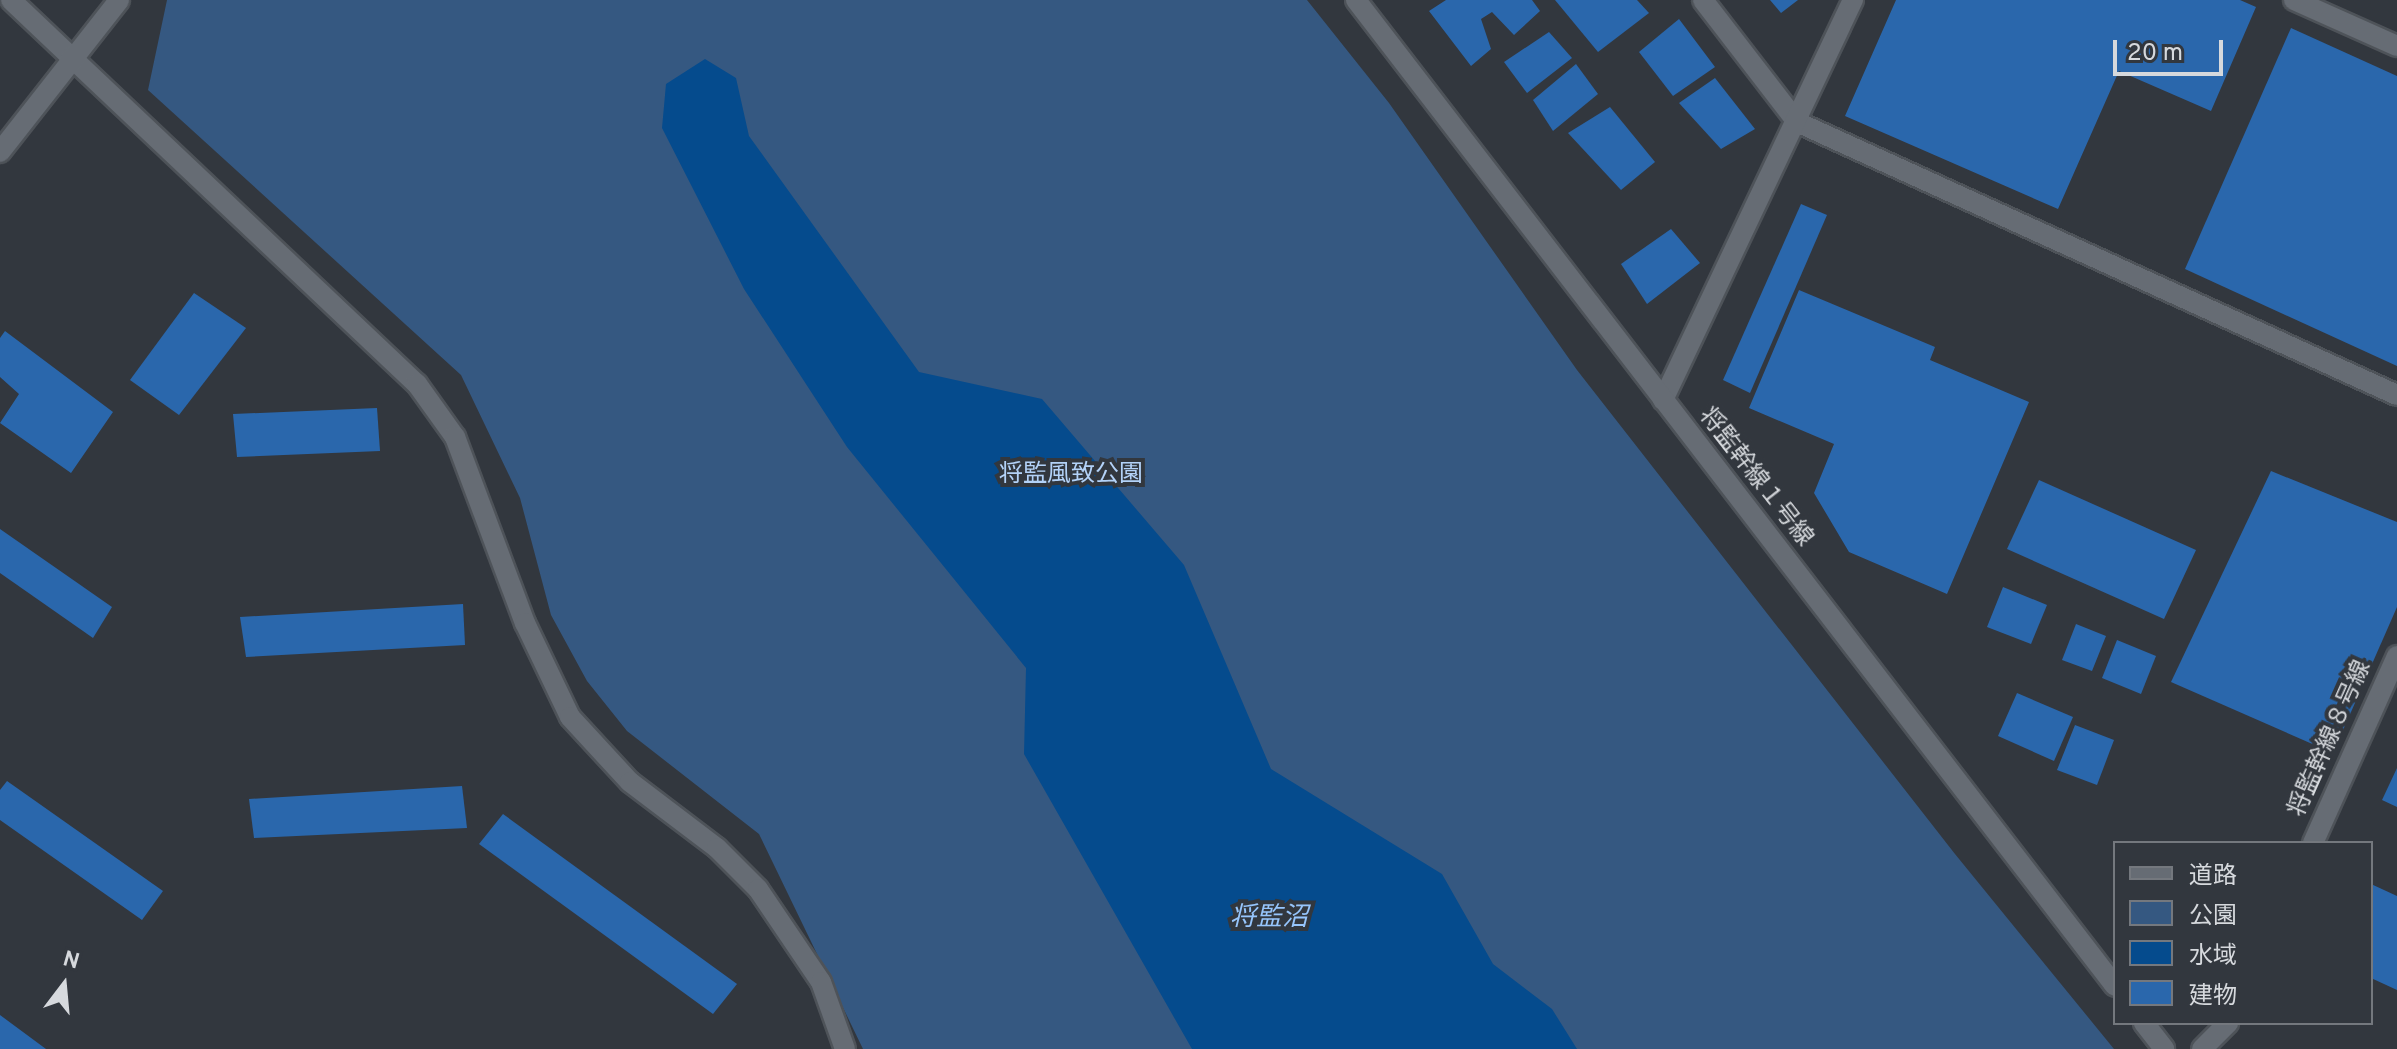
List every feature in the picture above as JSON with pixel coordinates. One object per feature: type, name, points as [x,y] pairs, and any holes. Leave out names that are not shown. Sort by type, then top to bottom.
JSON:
[{"type":"street","points":[[11,0],[417,384],[455,437],[525,623],[570,717],[630,782],[717,848],[758,889],[821,982],[845,1049]]},
{"type":"street","points":[[0,152],[71,57],[119,0]]},
{"type":"street","name":"将監幹線１号線","points":[[1356,0],[2113,983]]},
{"type":"street","points":[[1703,0],[1797,122],[2397,395]]},
{"type":"street","points":[[1663,400],[1853,0]]},
{"type":"street","points":[[2294,0],[2397,46]]},
{"type":"street","name":"将監幹線８号線","points":[[2314,841],[2397,656]]},
{"type":"street","points":[[2146,1025],[2164,1049]]},
{"type":"street","points":[[2202,1049],[2226,1025]]},
{"type":"green space","name":"将監風致公園","points":[[167,0],[1307,0],[1389,103],[1577,370],[1955,854],[2114,1049],[863,1049],[759,834],[627,731],[587,681],[551,615],[520,498],[461,375],[148,90]]},
{"type":"water","name":"将監沼","points":[[705,59],[736,78],[749,136],[919,372],[1042,399],[1184,565],[1271,769],[1442,874],[1493,964],[1552,1009],[1577,1049],[1192,1049],[1024,754],[1026,668],[847,447],[744,289],[662,128],[666,84]]},
{"type":"building","points":[[1446,0],[1532,0],[1540,11],[1514,35],[1492,12],[1481,19],[1491,49],[1471,66],[1429,11]]},
{"type":"building","points":[[1555,0],[1637,0],[1649,13],[1598,52]]},
{"type":"building","points":[[1770,0],[1798,0],[1781,13]]},
{"type":"building","points":[[1896,0],[2240,0],[2256,7],[2211,111],[2119,71],[2058,209],[1845,116]]},
{"type":"building","points":[[1679,19],[1715,67],[1673,96],[1639,52]]},
{"type":"building","points":[[2291,28],[2397,76],[2397,366],[2185,269]]},
{"type":"building","points":[[1549,32],[1572,58],[1527,93],[1504,62]]},
{"type":"building","points":[[1576,64],[1598,94],[1553,131],[1533,100]]},
{"type":"building","points":[[1715,78],[1755,129],[1721,149],[1679,103]]},
{"type":"building","points":[[1610,107],[1655,162],[1621,190],[1568,133]]},
{"type":"building","points":[[1801,204],[1827,215],[1750,393],[1723,380]]},
{"type":"building","points":[[1671,229],[1700,263],[1647,304],[1621,264]]},
{"type":"building","points":[[1799,290],[1935,347],[1930,360],[2029,402],[1947,594],[1849,552],[1814,493],[1834,444],[1749,408]]},
{"type":"building","points":[[194,293],[246,328],[179,415],[130,380]]},
{"type":"building","points":[[5,331],[113,412],[71,473],[0,423],[19,394],[0,377],[0,338]]},
{"type":"building","points":[[377,408],[380,451],[237,457],[233,414]]},
{"type":"building","points":[[2271,471],[2397,522],[2397,607],[2333,753],[2171,682]]},
{"type":"building","points":[[2039,480],[2196,550],[2164,619],[2007,549]]},
{"type":"building","points":[[0,529],[112,607],[93,638],[0,573]]},
{"type":"building","points":[[2003,587],[2047,605],[2031,644],[1987,627]]},
{"type":"building","points":[[463,604],[465,645],[246,657],[240,617]]},
{"type":"building","points":[[2076,624],[2106,636],[2092,671],[2062,660]]},
{"type":"building","points":[[2117,640],[2156,656],[2141,694],[2102,678]]},
{"type":"building","points":[[2017,693],[2073,717],[2054,761],[1998,736]]},
{"type":"building","points":[[2075,725],[2114,740],[2097,785],[2057,770]]},
{"type":"building","points":[[2397,768],[2397,807],[2382,800]]},
{"type":"building","points":[[7,781],[163,891],[142,920],[0,820],[0,790]]},
{"type":"building","points":[[462,786],[467,828],[254,838],[249,799]]},
{"type":"building","points":[[503,814],[737,984],[713,1014],[479,844]]},
{"type":"building","points":[[2373,885],[2397,896],[2397,990],[2373,979]]},
{"type":"building","points":[[0,1015],[46,1049],[0,1049]]}]
